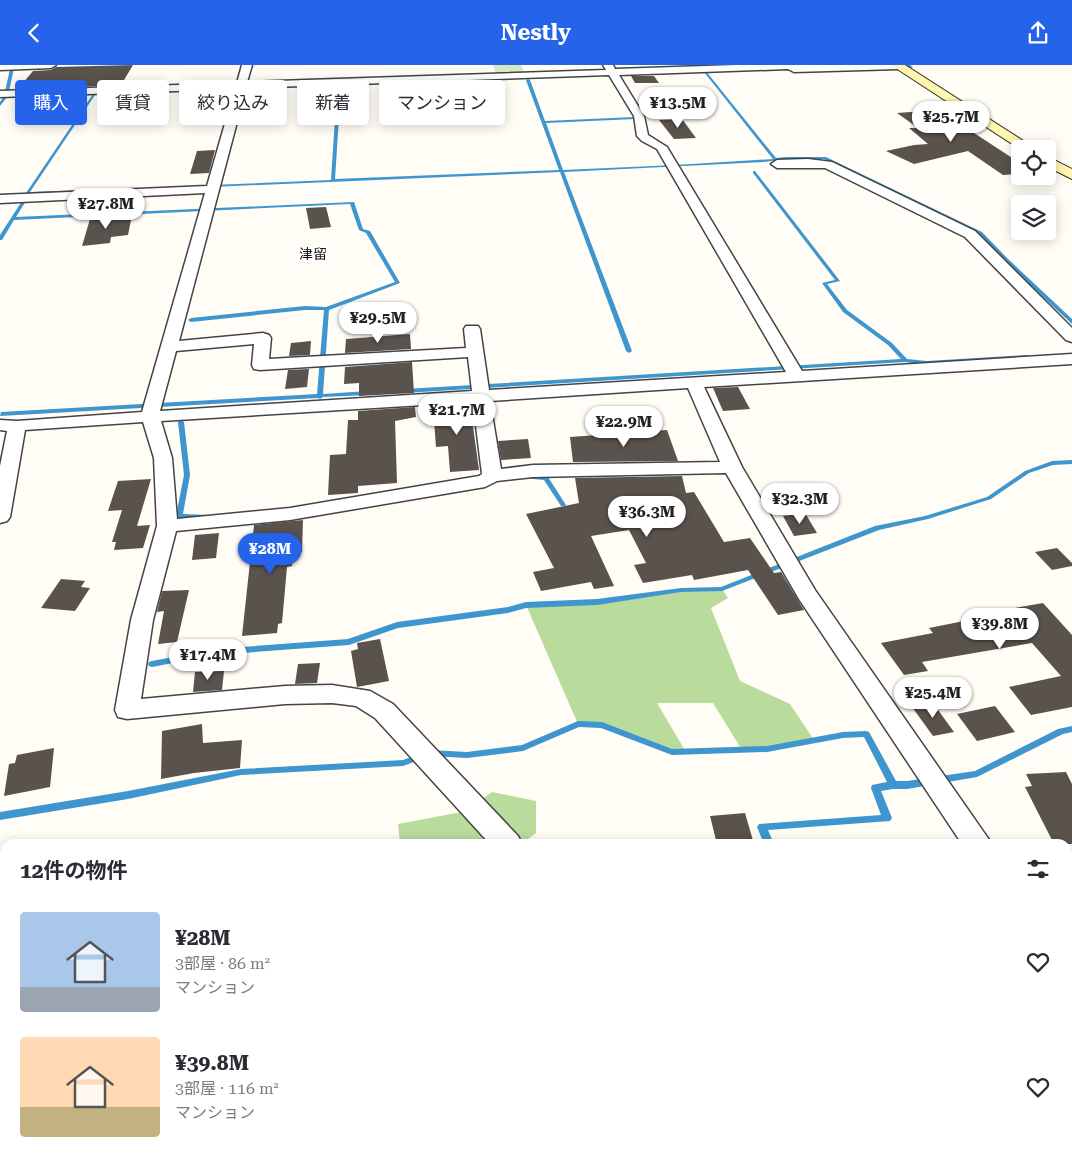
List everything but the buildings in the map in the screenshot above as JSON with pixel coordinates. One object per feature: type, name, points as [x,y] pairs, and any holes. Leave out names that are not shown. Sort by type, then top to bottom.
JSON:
[{"type":"street","points":[[3,69],[51,65]]},
{"type":"street","points":[[242,80],[247,65]]},
{"type":"street","points":[[429,65],[432,78]]},
{"type":"street","points":[[287,85],[612,71],[898,66],[1014,140]]},
{"type":"street","points":[[612,71],[640,116],[643,136],[661,147],[793,369]]},
{"type":"street","points":[[4,94],[179,89]]},
{"type":"street","points":[[230,125],[152,412],[163,458],[167,526],[142,620],[127,710],[285,695],[332,694],[361,697],[384,711],[503,839]]},
{"type":"street","points":[[781,164],[808,163],[828,165],[970,234],[994,261],[1020,283],[1072,337]]},
{"type":"street","points":[[1056,166],[1072,175]]},
{"type":"street","points":[[0,199],[214,187]]},
{"type":"street","points":[[472,329],[481,390],[489,479]]},
{"type":"street","points":[[170,347],[263,338],[260,365],[475,352]]},
{"type":"street","points":[[0,517],[7,426],[152,412],[481,390],[694,383],[793,369],[1072,359]]},
{"type":"street","points":[[694,383],[732,467],[790,564],[975,839]]},
{"type":"street","points":[[167,526],[290,514],[533,471],[732,467]]},
{"type":"green space","points":[[493,65],[521,65],[524,73],[496,74]]},
{"type":"green space","points":[[722,589],[728,598],[711,608],[740,681],[790,704],[814,740],[767,749],[742,750],[713,703],[657,703],[686,752],[672,752],[602,725],[578,724],[526,605],[597,602],[681,590]]},
{"type":"green space","points":[[492,792],[536,801],[536,833],[528,839],[400,839],[398,824],[467,811]]},
{"type":"waterway","points":[[0,69],[12,68],[6,96],[0,105]]},
{"type":"waterway","points":[[705,71],[775,159]]},
{"type":"waterway","points":[[528,80],[562,171]]},
{"type":"waterway","points":[[28,193],[93,95]]},
{"type":"waterway","points":[[544,122],[635,118]]},
{"type":"waterway","points":[[333,181],[337,125]]},
{"type":"waterway","points":[[562,171],[764,161],[786,158],[825,158],[980,233],[1072,322]]},
{"type":"waterway","points":[[333,181],[562,171]]},
{"type":"waterway","points":[[562,171],[629,351]]},
{"type":"waterway","points":[[754,172],[838,281],[824,283],[845,311],[890,344],[905,360]]},
{"type":"waterway","points":[[211,186],[333,181]]},
{"type":"waterway","points":[[0,195],[170,188]]},
{"type":"waterway","points":[[13,219],[24,201]]},
{"type":"waterway","points":[[13,219],[352,203],[361,230],[368,232],[398,283],[327,309]]},
{"type":"waterway","points":[[0,239],[13,219]]},
{"type":"waterway","points":[[191,320],[305,308],[327,309]]},
{"type":"waterway","points":[[320,396],[327,309]]},
{"type":"waterway","points":[[905,360],[927,363],[1027,357]]},
{"type":"waterway","points":[[405,391],[905,360]]},
{"type":"waterway","points":[[320,396],[368,393]]},
{"type":"waterway","points":[[1,414],[320,396]]},
{"type":"waterway","points":[[181,422],[187,475],[179,516],[210,517]]},
{"type":"waterway","points":[[152,664],[215,652],[349,642],[397,625],[508,610],[526,605],[597,602],[681,590],[722,589],[877,528],[926,518],[989,498],[1027,472],[1052,463],[1072,462]]},
{"type":"waterway","points":[[525,477],[546,478],[563,505]]},
{"type":"waterway","points":[[0,816],[128,795],[241,772],[403,763],[430,753],[467,755],[523,748],[578,724],[602,725],[672,752],[767,749],[843,735],[866,734],[893,785]]},
{"type":"waterway","points":[[893,785],[907,785],[977,774],[1061,731],[1072,729]]},
{"type":"waterway","points":[[767,839],[762,827],[887,818],[875,788],[893,785]]},
{"type":"district","name":"津留","points":[[313,254]]}]
